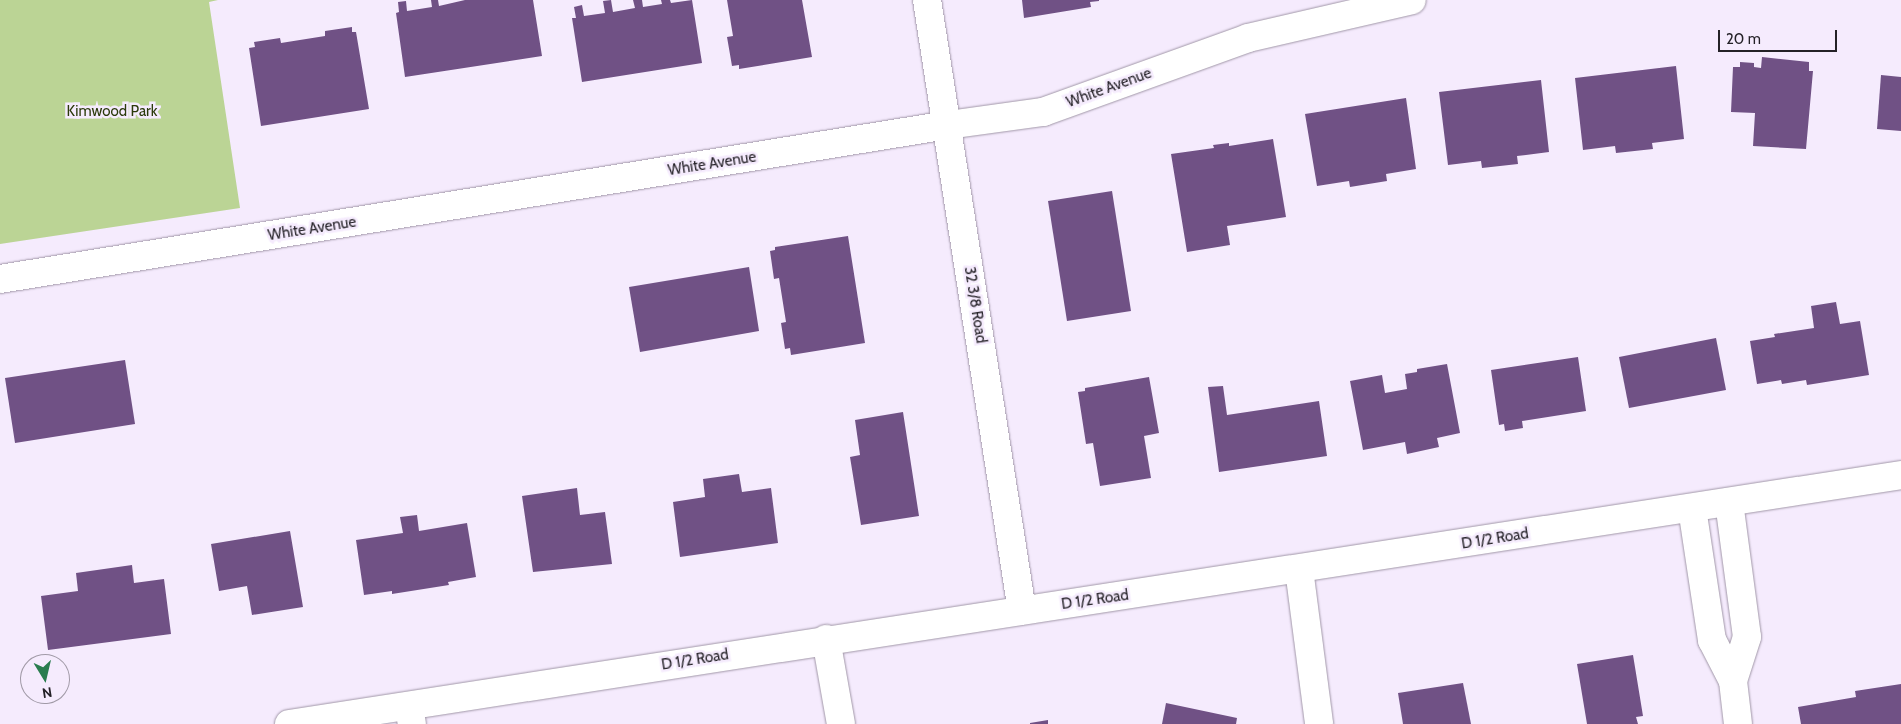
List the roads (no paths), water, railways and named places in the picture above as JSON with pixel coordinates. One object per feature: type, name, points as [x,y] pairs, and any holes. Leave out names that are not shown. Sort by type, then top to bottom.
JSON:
[{"type":"street","name":"32 3/8 Road","points":[[927,0],[948,125],[1022,610]]},
{"type":"street","name":"White Avenue","points":[[0,279],[948,125],[1043,112],[1248,38],[1412,0]]},
{"type":"street","name":"D 1/2 Road","points":[[289,724],[410,715],[826,640],[1299,569],[1901,475]]},
{"type":"street","points":[[1729,502],[1747,637],[1733,681]]},
{"type":"street","points":[[1692,508],[1712,640],[1733,681],[1738,724]]},
{"type":"street","points":[[1299,569],[1320,724]]},
{"type":"street","points":[[826,640],[841,724]]},
{"type":"park label","name":"Kimwood Park","points":[[112,112]]}]
